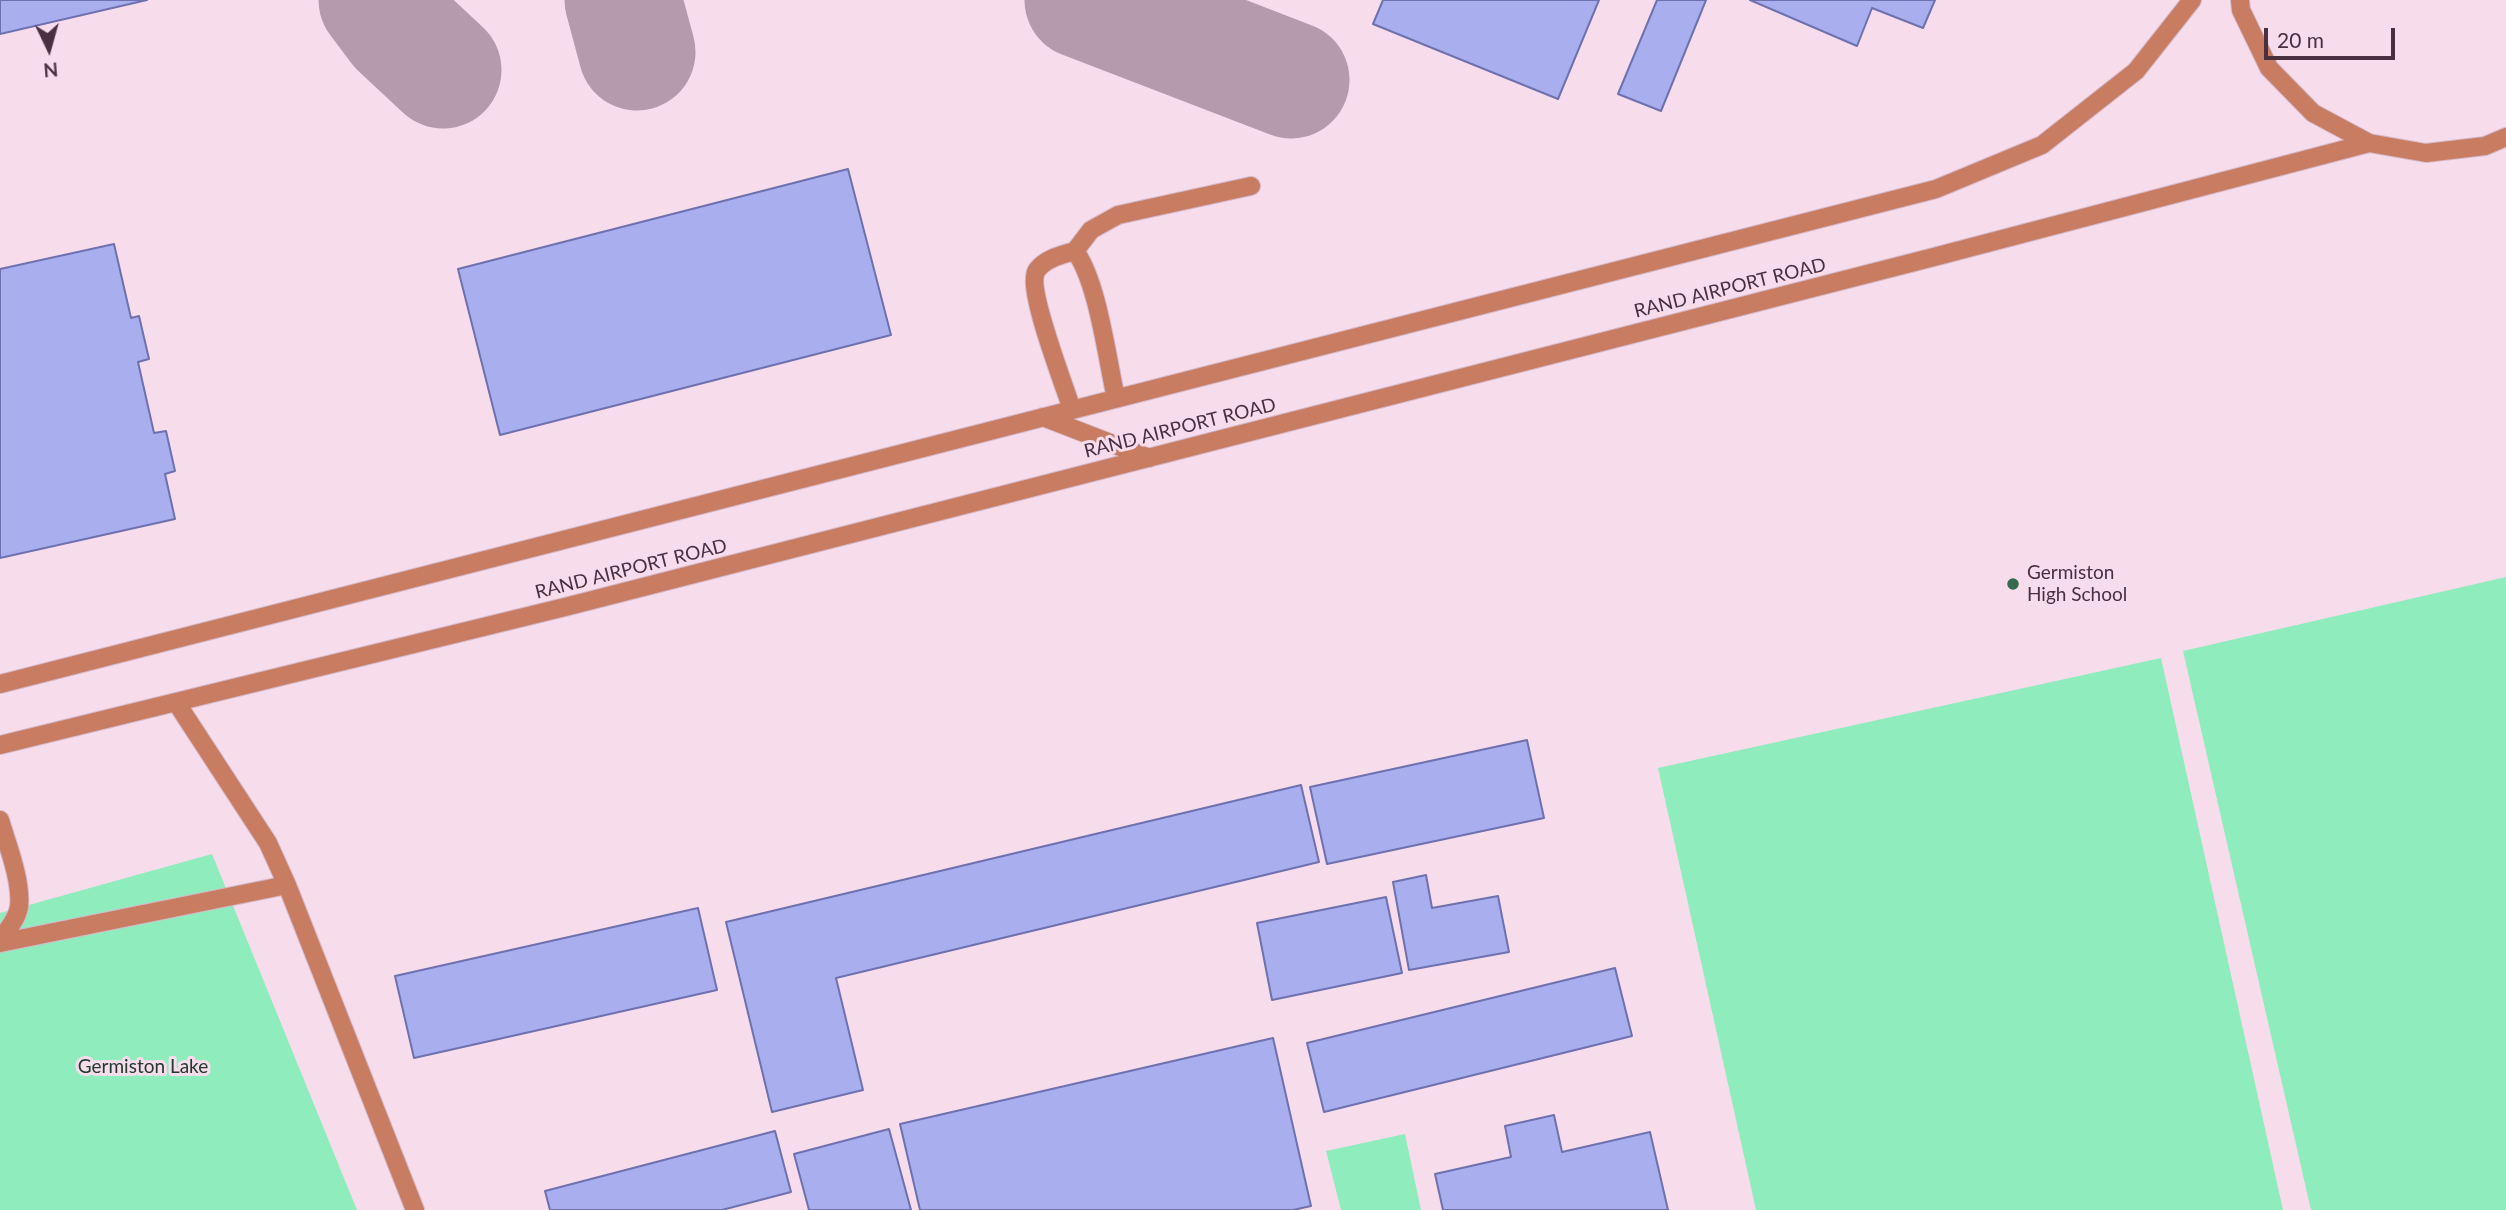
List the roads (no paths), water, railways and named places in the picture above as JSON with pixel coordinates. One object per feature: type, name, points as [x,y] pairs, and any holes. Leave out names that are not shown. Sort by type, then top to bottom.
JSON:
[{"type":"street","points":[[0,684],[1936,189],[2042,145],[2136,71],[2192,0]]},
{"type":"street","name":"RAND AIRPORT ROAD","points":[[2240,0],[2241,10],[2269,68],[2312,113],[2369,144],[2426,153],[2484,146],[2506,137]]},
{"type":"street","name":"RAND AIRPORT ROAD","points":[[0,746],[578,604],[2369,144]]},
{"type":"street","points":[[1072,410],[1037,301],[1033,280],[1036,271],[1054,257],[1075,251],[1091,230],[1118,215],[1251,186]]},
{"type":"street","points":[[1075,251],[1084,262],[1092,288],[1116,398]]},
{"type":"street","points":[[1043,417],[1149,458]]},
{"type":"street","points":[[176,702],[268,843],[415,1210]]},
{"type":"street","points":[[0,820],[18,884],[19,908],[0,942]]},
{"type":"street","points":[[0,942],[287,885]]},
{"type":"place","name":"Germiston High School","points":[[2013,584]]},
{"type":"park label","name":"Germiston Lake","points":[[143,1067]]}]
